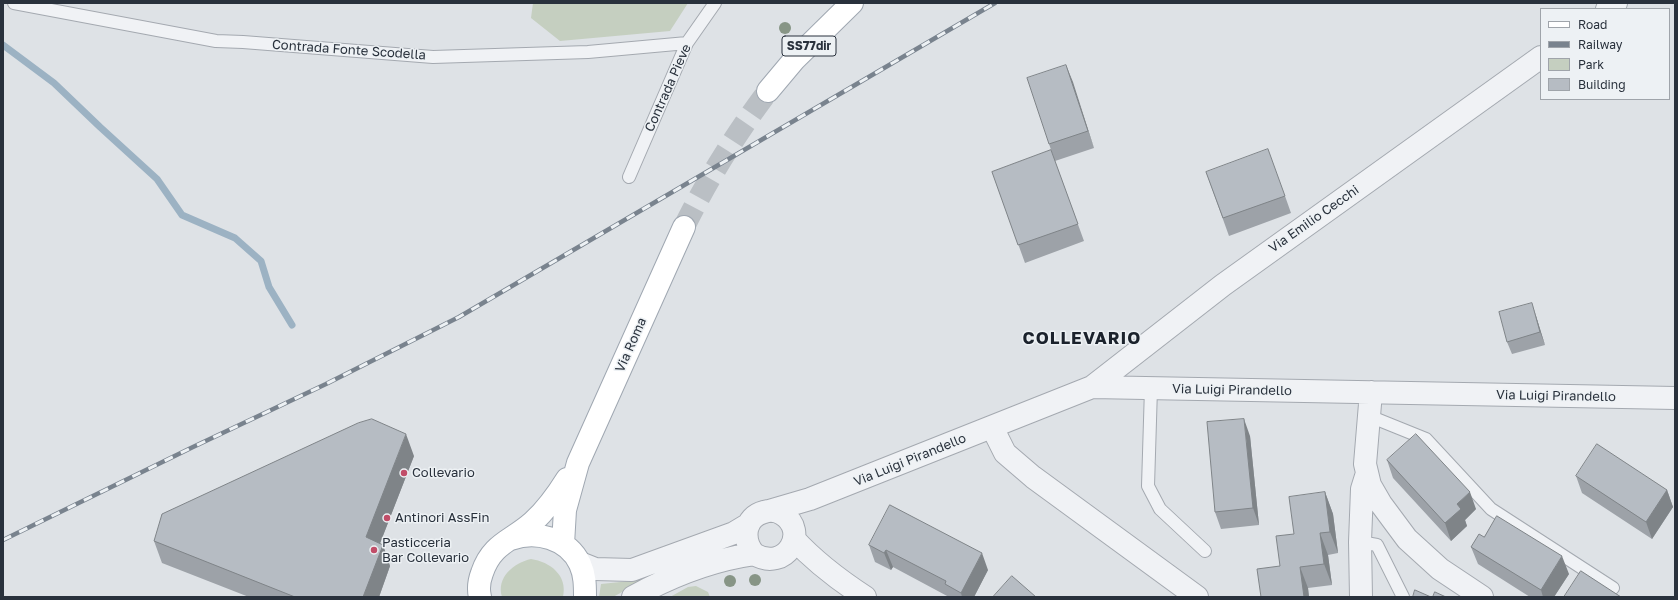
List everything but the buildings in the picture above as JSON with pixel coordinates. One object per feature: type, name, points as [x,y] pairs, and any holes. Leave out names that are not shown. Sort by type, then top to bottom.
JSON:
[{"type":"main road","name":"SS77dir","points":[[768,90],[794,60],[852,3]]},
{"type":"main road","name":"Via Roma","points":[[563,544],[565,510],[578,463],[684,227]]},
{"type":"main road","name":"Via Roma","points":[[479,596],[479,580],[486,561],[493,551],[533,522],[551,503],[578,463]]},
{"type":"main road","name":"Via Roma","points":[[506,541],[522,535],[544,536],[563,544],[573,553],[580,563],[584,578],[585,597]]},
{"type":"street","name":"Via Emilio Cecchi","points":[[1092,387],[1223,285],[1540,58]]},
{"type":"street","name":"Via Luigi Pirandello","points":[[769,511],[810,499],[1092,387],[1675,398]]},
{"type":"street","points":[[1371,392],[1365,464],[1370,485],[1381,504],[1407,539],[1440,569],[1482,597]]},
{"type":"street","points":[[992,427],[1005,453],[1033,477],[1197,597]]},
{"type":"street","points":[[1362,597],[1360,542],[1362,489],[1367,473]]},
{"type":"street","points":[[778,558],[788,551],[798,516],[810,499]]},
{"type":"street","points":[[580,563],[595,569],[632,570],[734,533],[748,524],[755,516],[769,511],[777,512],[790,521],[794,533],[809,555],[834,576],[865,597]]},
{"type":"street","points":[[748,524],[746,537],[750,549],[754,554],[761,558],[778,558],[834,576]]},
{"type":"street","points":[[633,597],[656,584],[703,565],[737,556],[754,554]]},
{"type":"lane","name":"Contrada Fonte Scodella","points":[[14,3],[216,41],[433,57],[588,52],[687,43]]},
{"type":"lane","name":"Contrada Pieve","points":[[629,177],[687,43],[715,3]]},
{"type":"lane","points":[[1151,388],[1148,486],[1160,508],[1205,551]]},
{"type":"lane","points":[[1368,416],[1426,439],[1491,509],[1613,588]]},
{"type":"lane","points":[[1360,542],[1377,545],[1403,597]]},
{"type":"green space","points":[[533,3],[688,3],[670,31],[560,41],[531,18]]},
{"type":"green space","points":[[684,558],[613,597],[599,597],[601,584],[630,581]]},
{"type":"green space","points":[[531,559],[545,563],[556,571],[563,582],[563,597],[502,597],[501,590],[504,577],[518,564]]},
{"type":"green space","points":[[696,586],[708,592],[710,597],[670,597],[688,587]]},
{"type":"waterway","points":[[3,45],[54,83],[157,179],[182,215],[235,238],[261,261],[269,287],[292,325]]},
{"type":"tunnel","points":[[684,227],[723,157],[768,91]]},
{"type":"railway","points":[[3,540],[326,384],[459,317],[995,3]]},
{"type":"place","name":"Collevario","points":[[404,473]]},
{"type":"place","name":"Antinori AssFin","points":[[387,518]]},
{"type":"place","name":"Pasticceria Bar Collevario","points":[[374,550]]},
{"type":"district","name":"COLLEVARIO","points":[[1082,339]]}]
